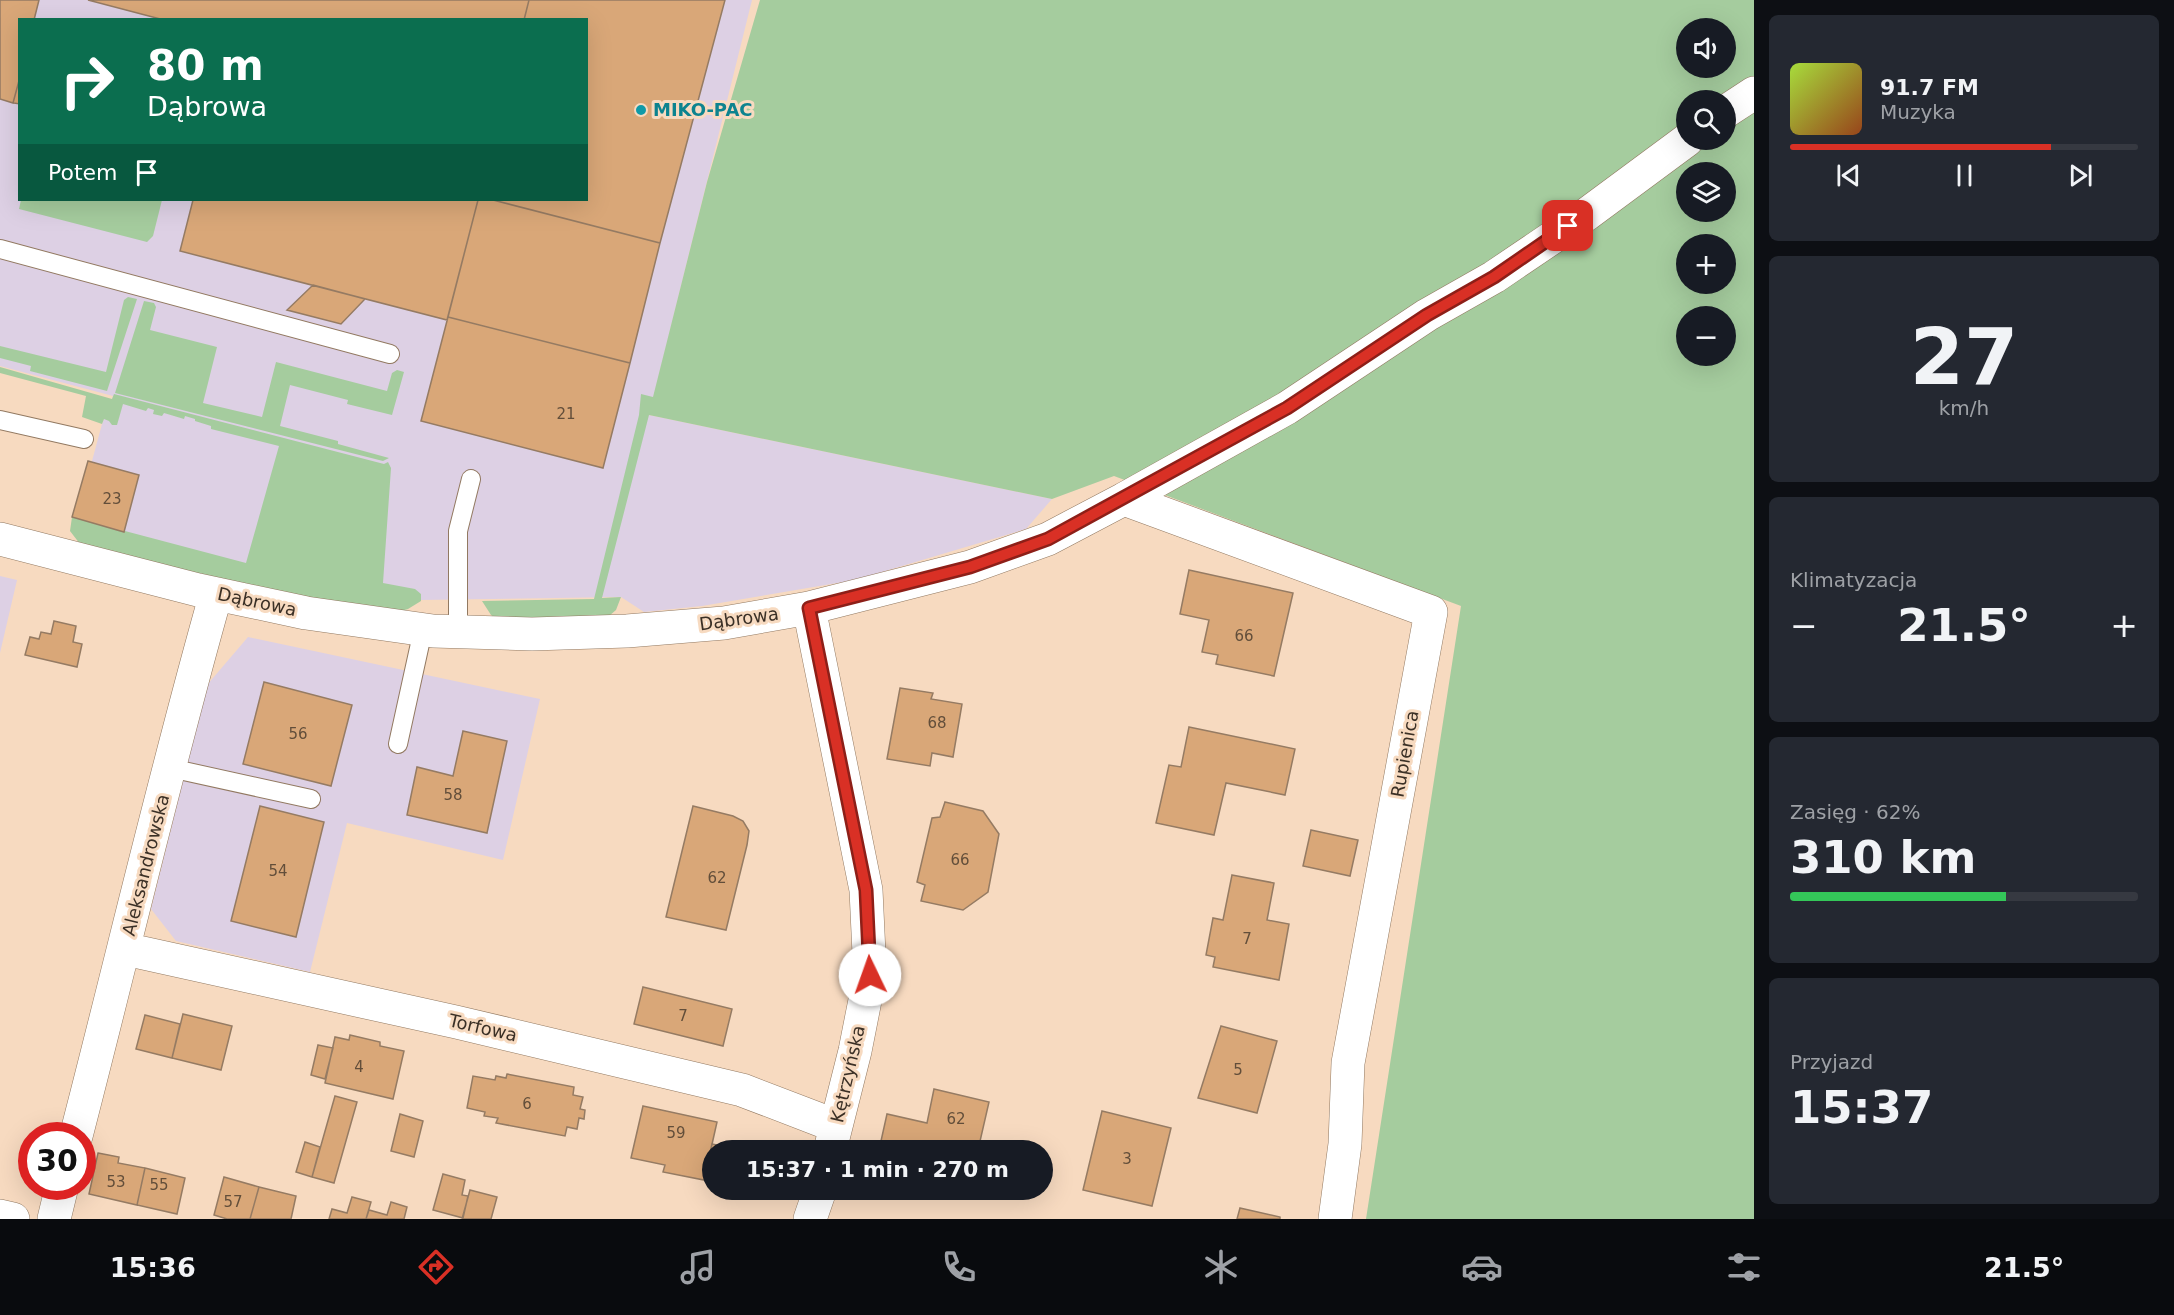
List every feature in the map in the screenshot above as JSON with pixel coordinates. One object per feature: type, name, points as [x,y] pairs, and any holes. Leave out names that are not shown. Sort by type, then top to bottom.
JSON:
[{"type":"street","points":[[1736,105],[1754,93]]},
{"type":"street","name":"Dąbrowa","points":[[0,539],[216,594],[306,613],[458,633],[532,634],[627,631],[724,623],[809,608],[970,567],[1048,539],[1124,499],[1287,408],[1427,315],[1494,277],[1587,214],[1676,148]]},
{"type":"street","name":"Rupienica","points":[[1124,499],[1431,612],[1348,1064],[1345,1144],[1335,1219]]},
{"type":"street","name":"Aleksandrowska","points":[[80,1122],[193,675],[216,594]]},
{"type":"street","name":"Kętrzyńska","points":[[809,608],[867,900],[870,975],[855,1051],[833,1138]]},
{"type":"street","name":"Torfowa","points":[[125,950],[456,1022],[742,1090],[833,1138]]},
{"type":"street","points":[[54,1219],[59,1200]]},
{"type":"street","points":[[810,1219],[817,1200]]},
{"type":"street","points":[[0,1216],[13,1219]]},
{"type":"lane","points":[[0,249],[390,354]]},
{"type":"lane","points":[[0,420],[84,439]]},
{"type":"lane","points":[[458,633],[458,531],[471,478]]},
{"type":"lane","points":[[398,744],[423,630]]},
{"type":"lane","points":[[170,768],[311,799]]},
{"type":"shaded area","name":"MIKO-PAC","points":[[0,0],[752,0],[649,415],[1052,499],[1026,529],[855,580],[702,606],[644,612],[621,597],[420,600],[238,567],[72,517],[88,461],[92,461],[102,424],[113,396],[0,366]]},
{"type":"shaded area","points":[[0,576],[17,580],[0,653]]},
{"type":"shaded area","points":[[248,637],[540,699],[503,860],[347,823],[310,972],[176,941],[151,909],[207,685]]},
{"type":"green space","points":[[760,0],[1754,0],[1754,1219],[1366,1219],[1461,606],[1114,476],[1052,499],[649,415],[602,598],[621,597],[616,610],[609,616],[497,619],[491,615],[482,601],[594,599],[639,415],[641,394],[653,397],[707,182]]},
{"type":"green space","points":[[21,201],[162,201],[153,236],[147,242],[19,209]]},
{"type":"green space","points":[[128,297],[137,299],[107,391],[30,371],[31,366],[0,358],[0,346],[106,372],[124,300]]},
{"type":"green space","points":[[144,301],[154,303],[156,307],[150,330],[217,347],[203,403],[262,417],[276,362],[387,391],[392,373],[397,370],[404,372],[392,415],[347,404],[348,400],[290,385],[280,426],[338,441],[338,444],[389,458],[383,461],[115,393]]},
{"type":"green space","points":[[0,367],[112,399],[114,394],[384,464],[388,462],[391,468],[383,583],[415,589],[421,594],[421,601],[408,609],[394,613],[274,594],[80,544],[70,531],[72,517],[246,563],[279,446],[211,429],[211,426],[185,416],[184,419],[164,413],[162,416],[153,414],[154,410],[148,408],[146,411],[123,404],[117,425],[112,425],[104,419],[102,424],[82,417],[86,396],[0,373]]},
{"type":"building","points":[[0,0],[39,0],[34,18],[18,18],[18,84],[13,103],[0,99]]},
{"type":"building","points":[[88,0],[529,0],[524,18],[156,18]]},
{"type":"building","name":"MIKO-PAC","points":[[529,0],[725,0],[660,243],[497,201],[588,201],[588,18],[524,18]]},
{"type":"building","points":[[18,84],[18,104],[13,103]]},
{"type":"building","points":[[193,201],[478,201],[447,320],[180,251]]},
{"type":"building","points":[[478,201],[497,201],[660,243],[630,363],[448,317]]},
{"type":"building","points":[[313,285],[365,299],[341,324],[287,310]]},
{"type":"building","points":[[448,317],[630,363],[603,468],[421,421]]},
{"type":"building","points":[[88,461],[139,475],[124,532],[72,517]]},
{"type":"building","points":[[1189,570],[1293,593],[1274,676],[1216,664],[1218,655],[1202,652],[1209,620],[1180,614]]},
{"type":"building","points":[[54,621],[76,626],[73,642],[82,644],[77,667],[25,655],[30,637],[39,639],[41,632],[51,634]]},
{"type":"building","points":[[264,682],[352,705],[331,786],[243,764]]},
{"type":"building","points":[[900,688],[933,693],[931,699],[962,704],[953,757],[932,753],[930,766],[887,759]]},
{"type":"building","points":[[1189,727],[1295,749],[1285,795],[1226,783],[1214,835],[1156,823],[1169,765],[1181,767]]},
{"type":"building","points":[[463,731],[507,741],[487,833],[407,815],[417,767],[453,776]]},
{"type":"building","points":[[945,802],[983,811],[999,834],[988,892],[963,910],[921,901],[925,885],[917,882],[932,818],[940,817]]},
{"type":"building","points":[[260,806],[324,822],[296,937],[231,921]]},
{"type":"building","points":[[693,806],[733,816],[743,821],[749,831],[726,930],[666,917]]},
{"type":"building","points":[[1311,830],[1358,840],[1350,876],[1303,866]]},
{"type":"building","points":[[1232,875],[1274,883],[1267,920],[1289,924],[1279,980],[1213,967],[1215,957],[1206,955],[1213,918],[1223,920]]},
{"type":"building","points":[[643,987],[732,1009],[723,1046],[634,1024]]},
{"type":"building","points":[[183,1014],[232,1026],[221,1070],[172,1058]]},
{"type":"building","points":[[145,1015],[180,1024],[172,1058],[136,1049]]},
{"type":"building","points":[[1221,1026],[1277,1041],[1257,1113],[1198,1098]]},
{"type":"building","points":[[350,1035],[380,1042],[380,1046],[404,1051],[393,1099],[325,1083],[335,1037],[349,1040]]},
{"type":"building","points":[[318,1045],[333,1048],[325,1079],[311,1075]]},
{"type":"building","points":[[507,1074],[574,1087],[573,1095],[583,1097],[580,1109],[585,1110],[584,1119],[579,1118],[577,1129],[567,1127],[565,1136],[496,1123],[498,1118],[484,1116],[485,1112],[467,1108],[473,1076],[495,1080],[496,1076],[506,1078]]},
{"type":"building","points":[[934,1089],[989,1102],[980,1140],[881,1140],[887,1114],[927,1123]]},
{"type":"building","points":[[335,1096],[357,1102],[334,1183],[312,1177]]},
{"type":"building","points":[[643,1106],[717,1122],[713,1140],[702,1140],[702,1180],[663,1172],[665,1165],[631,1158]]},
{"type":"building","points":[[1102,1111],[1171,1128],[1152,1206],[1083,1190]]},
{"type":"building","points":[[400,1114],[423,1121],[414,1157],[391,1151]]},
{"type":"building","points":[[305,1142],[320,1147],[312,1177],[296,1172]]},
{"type":"building","points":[[98,1153],[119,1157],[118,1163],[145,1168],[137,1205],[96,1196]]},
{"type":"building","points":[[145,1168],[185,1178],[177,1214],[137,1205]]},
{"type":"building","points":[[443,1174],[465,1180],[462,1195],[468,1196],[463,1218],[433,1210]]},
{"type":"building","points":[[224,1177],[259,1187],[250,1219],[227,1219],[214,1215]]},
{"type":"building","points":[[259,1187],[296,1196],[291,1219],[250,1219]]},
{"type":"building","points":[[470,1190],[497,1197],[491,1219],[462,1219]]},
{"type":"building","points":[[352,1197],[371,1202],[366,1219],[329,1219],[332,1209],[347,1213]]},
{"type":"building","points":[[391,1202],[407,1207],[404,1219],[366,1219],[369,1210],[387,1215]]},
{"type":"building","points":[[1240,1208],[1280,1217],[1280,1219],[1237,1219]]},
{"type":"place","name":"MIKO-PAC","points":[[641,110]]},
{"type":"route","points":[[870,975],[866,890],[809,608],[970,567],[1048,539],[1287,408],[1427,315],[1494,277],[1568,226]]}]
